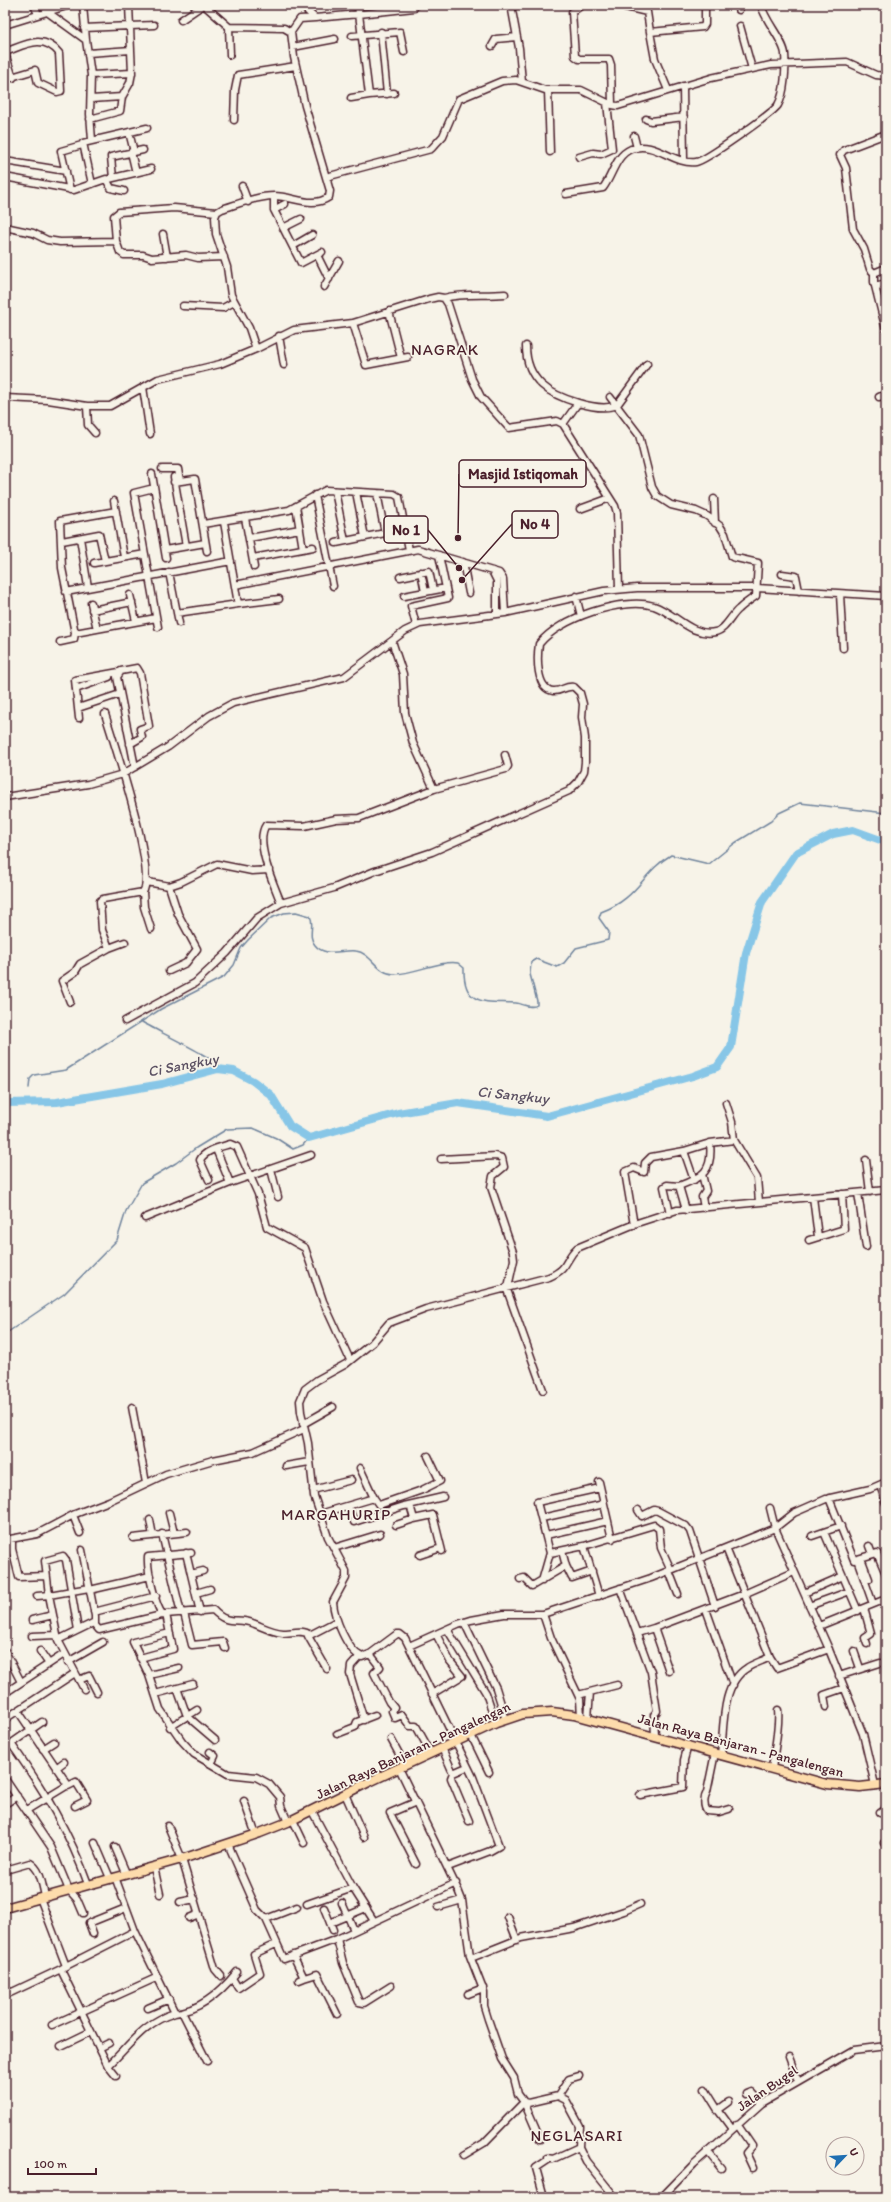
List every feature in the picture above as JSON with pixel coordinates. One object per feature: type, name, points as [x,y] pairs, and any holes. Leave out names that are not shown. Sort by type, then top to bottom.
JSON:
[{"type":"main road","name":"Jalan Raya Banjaran - Pangalengan","points":[[5,1908],[126,1873],[182,1859],[256,1835],[291,1821],[496,1723],[537,1712],[564,1713],[584,1717],[835,1786],[860,1787],[886,1784]]},
{"type":"street","points":[[34,5],[38,14]]},
{"type":"street","points":[[5,25],[46,11],[70,5]]},
{"type":"street","points":[[83,5],[84,28],[91,75],[90,119],[92,140]]},
{"type":"street","points":[[90,119],[120,111],[122,97],[130,83],[132,74],[129,5]]},
{"type":"street","points":[[181,20],[204,5],[229,27],[284,28],[291,32]]},
{"type":"street","points":[[358,5],[369,96]]},
{"type":"street","points":[[300,20],[414,8],[415,5]]},
{"type":"street","points":[[511,5],[517,37],[522,82]]},
{"type":"street","points":[[579,157],[594,153],[599,155],[612,148],[610,104],[611,65],[609,59],[579,58],[575,56],[572,12],[582,5]]},
{"type":"street","points":[[617,5],[647,12],[655,59],[668,90]]},
{"type":"street","points":[[650,32],[703,27],[705,5]]},
{"type":"street","points":[[566,194],[573,191],[603,188],[618,160],[626,152],[637,148],[653,148],[684,160],[696,162],[774,110],[783,91],[785,53],[761,5]]},
{"type":"street","points":[[224,257],[200,258],[186,255],[152,258],[143,255],[122,254],[116,241],[113,220],[114,216],[119,212],[174,208],[217,212],[248,202],[274,196],[308,202],[324,200],[331,194],[307,114],[296,66],[291,32],[300,20],[304,7],[315,18]]},
{"type":"street","points":[[46,11],[86,40]]},
{"type":"street","points":[[84,28],[154,25]]},
{"type":"street","points":[[740,26],[752,68]]},
{"type":"street","points":[[229,27],[230,55]]},
{"type":"street","points":[[381,32],[387,94]]},
{"type":"street","points":[[352,36],[381,32],[401,32],[404,52]]},
{"type":"street","points":[[492,46],[495,40],[517,37]]},
{"type":"street","points":[[293,47],[335,39]]},
{"type":"street","points":[[5,79],[12,78],[34,70],[38,83],[57,92],[60,91],[59,53],[42,41],[5,53],[12,78]]},
{"type":"street","points":[[326,177],[431,149],[443,136],[459,99],[502,81],[511,80],[522,82],[535,88],[548,90],[581,90],[610,104],[624,105],[668,90],[752,68],[846,62],[876,75],[886,76],[886,46]]},
{"type":"street","points":[[88,52],[131,50]]},
{"type":"street","points":[[234,120],[234,90],[238,75],[296,66]]},
{"type":"street","points":[[91,75],[132,74]]},
{"type":"street","points":[[683,86],[684,160]]},
{"type":"street","points":[[548,90],[550,152]]},
{"type":"street","points":[[351,98],[394,93]]},
{"type":"street","points":[[91,99],[122,97]]},
{"type":"street","points":[[646,119],[651,121],[684,117]]},
{"type":"street","points":[[70,190],[61,151],[82,145],[84,142],[147,128]]},
{"type":"street","points":[[129,132],[136,172]]},
{"type":"street","points":[[886,134],[844,150],[840,155],[846,168],[852,229],[864,249],[870,270],[874,274],[875,286],[886,330]]},
{"type":"street","points":[[634,136],[637,148]]},
{"type":"street","points":[[82,145],[92,184]]},
{"type":"street","points":[[113,178],[110,158],[143,150]]},
{"type":"street","points":[[5,162],[66,171]]},
{"type":"street","points":[[5,177],[70,190],[106,179],[151,169]]},
{"type":"street","points":[[106,179],[111,188],[124,191]]},
{"type":"street","points":[[242,186],[248,202]]},
{"type":"street","points":[[274,196],[274,210],[302,263],[319,253],[329,279]]},
{"type":"street","points":[[274,210],[286,204]]},
{"type":"street","points":[[217,212],[214,222],[224,257],[234,302],[249,328],[256,349]]},
{"type":"street","points":[[283,228],[301,219]]},
{"type":"street","points":[[5,227],[32,233],[47,240],[60,242],[116,241]]},
{"type":"street","points":[[163,234],[167,256]]},
{"type":"street","points":[[292,246],[312,236]]},
{"type":"street","points":[[324,286],[338,261]]},
{"type":"street","points":[[874,274],[886,268]]},
{"type":"street","points":[[875,286],[886,283]]},
{"type":"street","points":[[5,398],[48,400],[87,406],[110,406],[164,377],[220,364],[256,349],[279,336],[294,330],[352,323],[429,299],[459,295],[475,296],[505,294]]},
{"type":"street","points":[[444,298],[448,304],[472,380],[481,397],[502,423],[509,428],[557,421],[563,424],[610,498],[617,513],[619,589]]},
{"type":"street","points":[[183,306],[223,308],[234,302]]},
{"type":"street","points":[[389,311],[401,358]]},
{"type":"street","points":[[352,323],[366,365],[408,357]]},
{"type":"street","points":[[279,336],[284,365]]},
{"type":"street","points":[[526,346],[528,365],[543,386],[578,403],[602,409],[617,405],[647,364]]},
{"type":"street","points":[[143,387],[150,434]]},
{"type":"street","points":[[879,397],[886,394]]},
{"type":"street","points":[[125,1021],[195,983],[227,953],[257,918],[281,903],[334,888],[376,870],[432,852],[569,791],[578,782],[584,771],[585,738],[582,717],[582,698],[580,693],[574,687],[570,686],[553,691],[545,687],[541,679],[538,652],[539,644],[548,634],[581,616],[613,605],[654,606],[692,628],[714,632],[721,630],[740,607],[756,596],[758,563],[732,557],[725,534],[715,523],[696,511],[663,501],[657,496],[652,487],[639,435],[610,397]]},
{"type":"street","points":[[563,424],[578,403]]},
{"type":"street","points":[[87,406],[88,425],[95,433]]},
{"type":"street","points":[[162,469],[178,470],[176,480],[186,546]]},
{"type":"street","points":[[152,474],[166,558]]},
{"type":"street","points":[[176,480],[194,480],[207,551]]},
{"type":"street","points":[[154,488],[134,493],[158,627]]},
{"type":"street","points":[[203,524],[224,522],[289,510],[326,490],[394,494],[399,497],[409,550]]},
{"type":"street","points":[[336,491],[345,541]]},
{"type":"street","points":[[356,492],[365,537]]},
{"type":"street","points":[[336,543],[388,532],[377,493]]},
{"type":"street","points":[[315,495],[333,586]]},
{"type":"street","points":[[580,509],[610,498]]},
{"type":"street","points":[[714,499],[715,523]]},
{"type":"street","points":[[114,501],[124,557]]},
{"type":"street","points":[[296,506],[303,549]]},
{"type":"street","points":[[60,642],[74,639],[75,633],[62,568],[60,522],[61,520],[116,511]]},
{"type":"street","points":[[245,518],[254,567]]},
{"type":"street","points":[[224,522],[238,604]]},
{"type":"street","points":[[249,538],[300,529]]},
{"type":"street","points":[[62,541],[99,534],[105,561]]},
{"type":"street","points":[[80,538],[88,587]]},
{"type":"street","points":[[165,550],[205,543]]},
{"type":"street","points":[[252,558],[313,547]]},
{"type":"street","points":[[235,585],[409,550],[422,549],[499,573],[502,577],[505,612]]},
{"type":"street","points":[[94,563],[144,554]]},
{"type":"street","points":[[416,625],[411,606],[448,598],[439,555]]},
{"type":"street","points":[[66,592],[231,561]]},
{"type":"street","points":[[463,562],[469,593]]},
{"type":"street","points":[[400,577],[429,571],[434,590]]},
{"type":"street","points":[[492,571],[497,581],[497,614]]},
{"type":"street","points":[[169,572],[179,623]]},
{"type":"street","points":[[421,572],[425,592]]},
{"type":"street","points":[[782,574],[796,576],[799,591]]},
{"type":"street","points":[[5,797],[88,784],[123,774],[168,747],[209,716],[233,703],[344,677],[416,625],[497,614],[576,596],[619,589],[666,586],[757,588],[886,596]]},
{"type":"street","points":[[404,596],[446,588]]},
{"type":"street","points":[[840,594],[843,648]]},
{"type":"street","points":[[576,596],[581,616]]},
{"type":"street","points":[[97,629],[92,607],[131,598],[136,621]]},
{"type":"street","points":[[177,613],[279,599]]},
{"type":"street","points":[[75,633],[156,618]]},
{"type":"street","points":[[392,641],[403,674],[406,713],[413,743],[434,789]]},
{"type":"street","points":[[79,718],[75,680],[139,669],[146,698],[149,726],[140,729],[142,737],[130,744]]},
{"type":"street","points":[[118,673],[120,694],[135,767]]},
{"type":"street","points":[[78,708],[120,694]]},
{"type":"street","points":[[105,714],[141,836],[147,882],[144,892],[144,907],[151,929]]},
{"type":"street","points":[[281,903],[269,870],[262,844],[263,830],[266,825],[304,826],[336,819],[359,818],[434,789],[506,769],[508,766],[505,755]]},
{"type":"street","points":[[147,882],[169,886],[181,882],[216,864],[252,871],[269,870]]},
{"type":"street","points":[[169,886],[178,914],[197,949],[186,963],[169,971]]},
{"type":"street","points":[[109,948],[102,930],[100,900],[144,892]]},
{"type":"street","points":[[70,1002],[62,981],[75,972],[80,964],[109,948],[125,942]]},
{"type":"street","points":[[726,1103],[732,1122],[734,1140],[757,1178],[759,1202]]},
{"type":"street","points":[[634,1224],[625,1172],[634,1168],[646,1172],[645,1163],[652,1157],[684,1151],[710,1143],[734,1140]]},
{"type":"street","points":[[670,1213],[664,1187],[667,1185],[679,1186],[694,1180],[702,1174],[707,1169],[711,1157],[710,1143]]},
{"type":"street","points":[[209,1180],[200,1160],[208,1152],[230,1144],[237,1147],[250,1175],[267,1227],[299,1245],[308,1254],[323,1301],[350,1360]]},
{"type":"street","points":[[216,1149],[230,1183]]},
{"type":"street","points":[[684,1151],[694,1180]]},
{"type":"street","points":[[145,1218],[250,1175],[311,1155]]},
{"type":"street","points":[[441,1158],[491,1156],[502,1158],[504,1167],[493,1176],[491,1186],[513,1252],[514,1260],[507,1284],[543,1390]]},
{"type":"street","points":[[866,1160],[870,1192]]},
{"type":"street","points":[[271,1168],[278,1197]]},
{"type":"street","points":[[702,1174],[706,1191],[702,1197],[704,1208]]},
{"type":"street","points":[[679,1186],[686,1210]]},
{"type":"street","points":[[360,1656],[352,1648],[337,1621],[333,1602],[346,1578],[346,1571],[334,1548],[320,1514],[313,1490],[308,1443],[300,1401],[305,1389],[350,1360],[372,1343],[389,1323],[426,1309],[507,1284],[532,1283],[558,1274],[565,1268],[572,1252],[577,1248],[634,1224],[670,1213],[686,1210],[886,1190]]},
{"type":"street","points":[[858,1193],[866,1247]]},
{"type":"street","points":[[809,1240],[844,1229],[842,1194]]},
{"type":"street","points":[[813,1197],[818,1237]]},
{"type":"street","points":[[132,1407],[146,1483]]},
{"type":"street","points":[[5,1540],[40,1533],[73,1515],[109,1501],[172,1472],[253,1452],[304,1426],[333,1407]]},
{"type":"street","points":[[360,1468],[374,1498],[379,1505],[422,1490],[440,1481],[428,1456]]},
{"type":"street","points":[[286,1466],[310,1462]]},
{"type":"street","points":[[313,1490],[351,1480]]},
{"type":"street","points":[[409,1646],[464,1622],[504,1614],[543,1614],[600,1596],[699,1559],[775,1528],[794,1513],[830,1498],[883,1484],[886,1503]]},
{"type":"street","points":[[542,1580],[550,1553],[542,1518],[537,1505],[538,1501],[599,1485],[612,1539]]},
{"type":"street","points":[[348,1506],[354,1522],[410,1505],[443,1497]]},
{"type":"street","points":[[320,1514],[374,1498]]},
{"type":"street","points":[[830,1498],[854,1560],[878,1553],[886,1574]]},
{"type":"street","points":[[542,1518],[604,1504]]},
{"type":"street","points":[[410,1505],[414,1519]]},
{"type":"street","points":[[770,1508],[775,1528],[829,1649],[863,1734],[875,1785]]},
{"type":"street","points":[[638,1510],[642,1516],[654,1510],[658,1511],[686,1526],[690,1531],[715,1606]]},
{"type":"street","points":[[169,1513],[174,1533]]},
{"type":"street","points":[[73,1515],[80,1533]]},
{"type":"street","points":[[396,1525],[433,1515],[441,1550],[420,1555]]},
{"type":"street","points":[[150,1520],[153,1536]]},
{"type":"street","points":[[546,1535],[608,1521]]},
{"type":"street","points":[[550,1553],[612,1539],[654,1525],[659,1529],[661,1548],[678,1594]]},
{"type":"street","points":[[812,1536],[841,1526]]},
{"type":"street","points":[[134,1538],[187,1532]]},
{"type":"street","points":[[824,1532],[871,1634],[865,1638],[867,1644]]},
{"type":"street","points":[[162,1534],[166,1555],[192,1645],[223,1642],[225,1648]]},
{"type":"street","points":[[334,1548],[380,1534]]},
{"type":"street","points":[[12,1539],[12,1549],[19,1577],[46,1576]]},
{"type":"street","points":[[584,1546],[600,1596]]},
{"type":"street","points":[[869,1546],[872,1554]]},
{"type":"street","points":[[726,1548],[770,1657],[777,1668],[829,1649]]},
{"type":"street","points":[[82,1550],[96,1628],[101,1630],[164,1615],[213,1610],[219,1617],[224,1619],[254,1623],[271,1631],[306,1632],[327,1669]]},
{"type":"street","points":[[562,1551],[566,1566],[572,1578],[592,1571]]},
{"type":"street","points":[[140,1658],[173,1649],[170,1633],[150,1576],[148,1557],[189,1553],[191,1574],[200,1612]]},
{"type":"street","points":[[78,1630],[66,1560],[63,1556],[45,1561],[49,1595],[58,1638],[74,1674],[84,1689]]},
{"type":"street","points":[[859,1558],[869,1579]]},
{"type":"street","points":[[859,1558],[873,1604]]},
{"type":"street","points":[[520,1579],[524,1578],[530,1586],[566,1566]]},
{"type":"street","points":[[191,1574],[203,1571]]},
{"type":"street","points":[[637,1633],[715,1606],[794,1572]]},
{"type":"street","points":[[37,1596],[90,1589],[150,1576]]},
{"type":"street","points":[[804,1593],[843,1576]]},
{"type":"street","points":[[620,1588],[653,1681],[657,1711],[654,1715],[655,1736]]},
{"type":"street","points":[[196,1593],[210,1589]]},
{"type":"street","points":[[809,1606],[850,1591]]},
{"type":"street","points":[[94,1612],[156,1596]]},
{"type":"street","points":[[819,1626],[886,1599]]},
{"type":"street","points":[[706,1609],[734,1685]]},
{"type":"street","points":[[32,1620],[53,1614]]},
{"type":"street","points":[[543,1614],[551,1638],[578,1695],[584,1717]]},
{"type":"street","points":[[309,1636],[337,1621]]},
{"type":"street","points":[[32,1636],[58,1638],[95,1622]]},
{"type":"street","points":[[464,1622],[496,1688],[506,1720]]},
{"type":"street","points":[[654,1628],[669,1671]]},
{"type":"street","points":[[447,1629],[486,1693],[496,1723]]},
{"type":"street","points":[[170,1633],[133,1641],[149,1675],[158,1706],[170,1727],[194,1754],[228,1774],[256,1777],[269,1784],[280,1797],[282,1806],[304,1843]]},
{"type":"street","points":[[364,1720],[350,1674],[351,1666],[360,1656],[370,1654],[400,1634],[409,1646],[467,1767],[499,1846],[490,1852],[448,1868]]},
{"type":"street","points":[[432,1694],[462,1676],[450,1661],[436,1634]]},
{"type":"street","points":[[68,1662],[103,1642]]},
{"type":"street","points":[[5,1651],[21,1682]]},
{"type":"street","points":[[40,1651],[49,1664]]},
{"type":"street","points":[[854,1651],[860,1668]]},
{"type":"street","points":[[6,1690],[64,1654]]},
{"type":"street","points":[[370,1654],[380,1667],[374,1673],[389,1702],[394,1708],[392,1711],[395,1718],[402,1715],[410,1726],[416,1726],[431,1753]]},
{"type":"street","points":[[729,1809],[719,1812],[707,1811],[705,1808],[704,1796],[707,1792],[710,1771],[718,1754],[728,1694],[738,1676],[747,1668],[770,1657]]},
{"type":"street","points":[[839,1676],[860,1668],[880,1663]]},
{"type":"street","points":[[149,1675],[179,1668]]},
{"type":"street","points":[[5,1719],[74,1674]]},
{"type":"street","points":[[79,1680],[90,1676],[98,1692]]},
{"type":"street","points":[[155,1694],[193,1684]]},
{"type":"street","points":[[578,1695],[617,1685]]},
{"type":"street","points":[[177,1688],[187,1716],[215,1740]]},
{"type":"street","points":[[826,1707],[824,1695],[844,1688]]},
{"type":"street","points":[[584,1717],[590,1692]]},
{"type":"street","points":[[170,1727],[197,1710]]},
{"type":"street","points":[[772,1769],[776,1731],[780,1724],[778,1710]]},
{"type":"street","points":[[18,1711],[68,1786]]},
{"type":"street","points":[[337,1734],[355,1727],[357,1722],[375,1715]]},
{"type":"street","points":[[42,1722],[12,1745],[48,1797],[70,1839],[88,1884]]},
{"type":"street","points":[[471,1735],[489,1772]]},
{"type":"street","points":[[391,1740],[416,1802],[456,1884],[462,1900],[471,1958],[483,1988],[488,2019],[502,2059],[512,2074],[520,2098],[524,2102],[540,2139]]},
{"type":"street","points":[[43,1749],[54,1742]]},
{"type":"street","points":[[640,1795],[683,1787],[684,1760],[688,1745]]},
{"type":"street","points":[[442,1748],[453,1773],[451,1778],[469,1821]]},
{"type":"street","points":[[210,1752],[215,1756],[211,1764]]},
{"type":"street","points":[[56,1768],[64,1762]]},
{"type":"street","points":[[453,1773],[467,1767]]},
{"type":"street","points":[[5,1780],[51,1847],[69,1890],[77,1899],[83,1913]]},
{"type":"street","points":[[27,1810],[76,1782],[87,1800],[75,1806]]},
{"type":"street","points":[[345,1794],[364,1837]]},
{"type":"street","points":[[5,1804],[17,1796]]},
{"type":"street","points":[[244,1802],[256,1835]]},
{"type":"street","points":[[416,1802],[389,1811],[416,1864]]},
{"type":"street","points":[[312,1811],[353,1888],[374,1921]]},
{"type":"street","points":[[168,1826],[182,1859],[215,1969],[221,1976]]},
{"type":"street","points":[[95,1843],[175,2014]]},
{"type":"street","points":[[228,1844],[257,1910],[266,1919],[284,1959],[337,1939],[456,1884]]},
{"type":"street","points":[[115,1847],[126,1873]]},
{"type":"street","points":[[9,1869],[30,1863],[39,1873],[43,1897],[63,1967],[90,2032],[108,2066],[116,2076]]},
{"type":"street","points":[[154,1867],[160,1894]]},
{"type":"street","points":[[307,1904],[353,1888]]},
{"type":"street","points":[[180,1902],[195,1899]]},
{"type":"street","points":[[438,1907],[462,1900]]},
{"type":"street","points":[[342,1903],[353,1928]]},
{"type":"street","points":[[471,1958],[517,1940],[574,1928],[640,1904]]},
{"type":"street","points":[[266,1919],[297,1907]]},
{"type":"street","points":[[92,1934],[89,1923],[126,1908]]},
{"type":"street","points":[[324,1908],[334,1930]]},
{"type":"street","points":[[330,1923],[366,1908]]},
{"type":"street","points":[[189,1918],[199,1914]]},
{"type":"street","points":[[508,1917],[517,1940]]},
{"type":"street","points":[[5,1986],[10,1993],[135,1931]]},
{"type":"street","points":[[337,1939],[343,1963],[359,2002],[364,2003],[391,1986]]},
{"type":"street","points":[[232,1978],[238,1988],[260,1973],[254,1954],[276,1944]]},
{"type":"street","points":[[294,1955],[301,1979],[317,1974],[337,2014]]},
{"type":"street","points":[[108,2066],[140,2035],[146,2027],[160,2018],[182,2012],[208,2001],[237,1972]]},
{"type":"street","points":[[52,2025],[158,1977]]},
{"type":"street","points":[[468,1994],[483,1988]]},
{"type":"street","points":[[148,2008],[169,1999]]},
{"type":"street","points":[[182,2012],[207,2061]]},
{"type":"street","points":[[61,2046],[90,2032]]},
{"type":"street","points":[[99,2048],[109,2043]]},
{"type":"street","name":"Jalan Bugel","points":[[662,2197],[707,2151],[762,2103],[854,2050],[886,2046]]},
{"type":"street","points":[[788,2057],[798,2081]]},
{"type":"street","points":[[524,2102],[533,2103],[558,2096],[569,2079],[579,2076]]},
{"type":"street","points":[[705,2089],[718,2110],[752,2146],[746,2153],[746,2156],[753,2168]]},
{"type":"street","points":[[747,2094],[752,2092],[762,2103]]},
{"type":"street","points":[[558,2096],[569,2103],[580,2126],[579,2147],[586,2161],[615,2197]]},
{"type":"street","points":[[464,2155],[484,2143],[524,2102]]},
{"type":"street","points":[[718,2110],[729,2102]]},
{"type":"street","points":[[544,2197],[536,2168],[548,2159],[579,2147]]},
{"type":"street","points":[[707,2151],[721,2168]]},
{"type":"waterway","points":[[29,1088],[30,1079],[34,1075],[66,1070],[161,1009],[224,977],[234,965],[241,948],[248,940],[271,918],[284,913],[296,912],[310,916],[313,942],[319,949],[324,951],[356,951],[362,953],[384,971],[395,974],[410,972],[444,963],[458,963],[464,968],[465,981],[468,990],[472,996],[479,1000],[535,1006],[537,1005],[537,1001],[530,974],[531,962],[536,959],[557,967],[564,963],[576,948],[608,940],[609,932],[599,918],[601,912],[613,907],[632,893],[653,869],[671,855],[709,864],[735,843],[771,821],[779,813],[800,803],[886,813]]},
{"type":"waterway","name":"Ci Sangkuy","points":[[5,1103],[57,1102],[162,1084],[218,1069],[234,1071],[253,1081],[271,1095],[290,1126],[309,1138],[398,1113],[458,1103],[547,1116],[693,1076],[717,1067],[731,1047],[746,953],[762,902],[796,853],[833,834],[853,830],[886,842]]},
{"type":"waterway","points":[[142,1022],[199,1052],[219,1065],[223,1070]]},
{"type":"waterway","points":[[5,1334],[64,1294],[117,1240],[126,1211],[142,1183],[176,1163],[196,1148],[227,1129],[253,1128],[276,1138],[293,1149],[303,1145],[309,1138]]},
{"type":"place","name":"Masjid Istiqomah","points":[[458,538]]},
{"type":"place","name":"No 1","points":[[459,568]]},
{"type":"place","name":"No 4","points":[[462,580]]},
{"type":"district","name":"NAGRAK","points":[[445,349]]},
{"type":"district","name":"MARGAHURIP","points":[[336,1514]]},
{"type":"district","name":"NEGLASARI","points":[[577,2135]]}]
